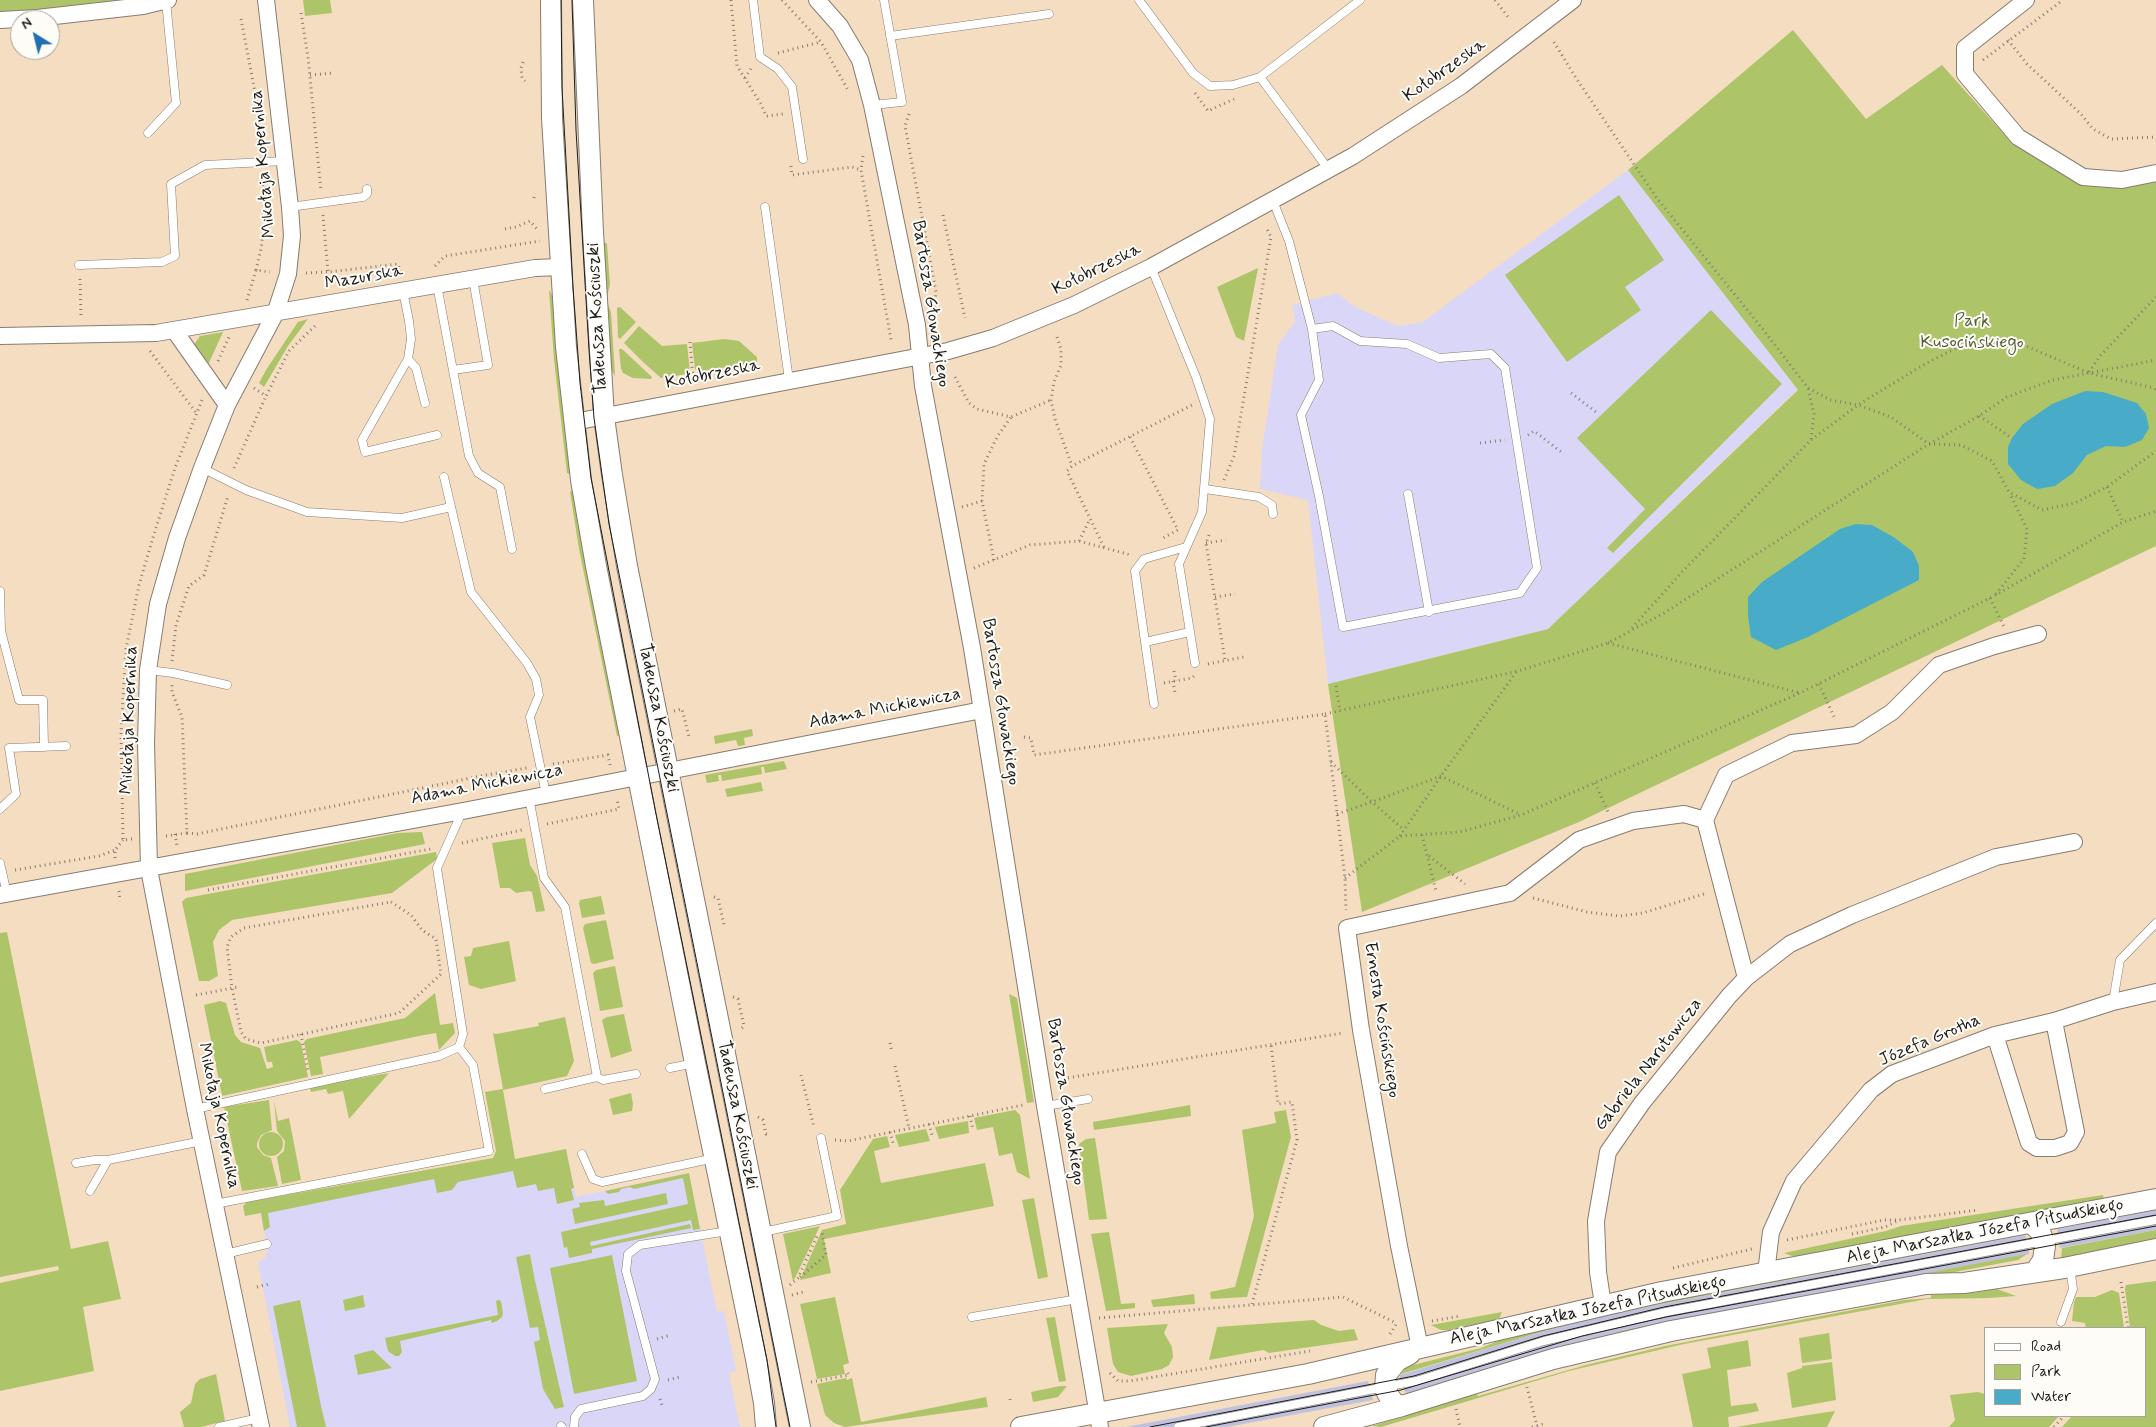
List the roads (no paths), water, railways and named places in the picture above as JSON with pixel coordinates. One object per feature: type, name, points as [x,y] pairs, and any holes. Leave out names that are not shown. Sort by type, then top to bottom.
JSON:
[{"type":"street","name":"Mikołaja Kopernika","points":[[260,1423],[224,1254],[149,869],[146,743],[148,670],[158,604],[177,538],[227,405],[275,314],[288,274],[292,236],[290,206],[266,0]]},
{"type":"street","name":"Tadeusza Kościuszki","points":[[551,0],[552,118],[566,347],[587,520],[714,1158],[762,1386],[766,1427]]},
{"type":"street","name":"Tadeusza Kościuszki","points":[[583,0],[593,232],[604,416],[628,566],[800,1427]]},
{"type":"street","name":"Bartosza Głowackiego","points":[[817,0],[840,26],[860,60],[872,105],[917,325],[919,357],[982,710],[1045,1106],[1100,1420]]},
{"type":"street","name":"Kołobrzeska","points":[[574,422],[919,357],[993,338],[1074,305],[1151,267],[1329,170],[1438,103],[1573,0]]},
{"type":"street","points":[[2026,0],[1965,48],[1965,74],[2018,137],[2083,177],[2122,180],[2156,172]]},
{"type":"street","points":[[0,20],[37,18],[167,1]]},
{"type":"street","name":"Mazurska","points":[[0,336],[156,333],[535,268],[561,268]]},
{"type":"street","points":[[174,330],[227,405]]},
{"type":"street","points":[[1746,978],[1705,820],[1726,775],[1792,743],[1856,735],[1892,712],[1939,664],[2038,634]]},
{"type":"street","name":"Adama Mickiewicza","points":[[3,895],[463,811],[982,710]]},
{"type":"street","name":"Ernesta Kościńskiego","points":[[1420,1348],[1399,1246],[1361,1030],[1347,928],[1510,893],[1579,840],[1633,821],[1684,814],[1705,820]]},
{"type":"street","name":"Gabriela Narutowicza","points":[[1603,1305],[1598,1272],[1596,1221],[1608,1152],[1642,1103],[1729,996],[1746,978],[1790,944],[1861,911],[1996,857],[2074,842]]},
{"type":"street","name":"Józefa Grotha","points":[[1766,1273],[1771,1232],[1794,1181],[1871,1090],[1892,1074],[1995,1035],[2054,1021],[2113,1002],[2156,992]]},
{"type":"street","points":[[1995,1035],[2029,1143],[2037,1148],[2056,1148],[2070,1143],[2076,1132],[2054,1021]]},
{"type":"street","name":"Aleja Marszałka Józefa Piłsudskiego","points":[[1021,1427],[1100,1420],[1662,1292],[2156,1198]]},
{"type":"street","points":[[2031,1223],[2040,1231],[2044,1241],[2044,1254],[2035,1272]]},
{"type":"street","name":"Aleja Marszałka Józefa Piłsudskiego","points":[[1324,1427],[1402,1406],[1554,1359],[1671,1331],[1926,1284],[1964,1283],[2070,1267],[2156,1249]]},
{"type":"street","points":[[1402,1406],[1394,1403],[1385,1388],[1386,1375],[1397,1361],[1420,1348]]},
{"type":"lane","points":[[753,0],[760,57],[778,69],[792,87],[803,158]]},
{"type":"lane","points":[[872,105],[902,102],[884,0]]},
{"type":"lane","points":[[1139,0],[1193,73],[1210,86],[1233,85],[1260,77],[1360,0]]},
{"type":"lane","points":[[148,133],[176,103],[167,1]]},
{"type":"lane","points":[[890,36],[1049,14]]},
{"type":"lane","points":[[1260,77],[1329,170]]},
{"type":"lane","points":[[79,266],[162,262],[175,256],[171,184],[205,165],[285,160]]},
{"type":"lane","points":[[290,206],[363,197],[368,194],[367,189]]},
{"type":"lane","points":[[1273,201],[1289,241],[1312,329],[1318,380],[1301,415],[1319,496],[1342,627],[1429,612],[1520,593],[1537,568],[1505,368],[1492,354],[1439,358],[1408,344],[1360,341],[1333,326],[1312,329]]},
{"type":"lane","points":[[765,207],[789,380]]},
{"type":"lane","points":[[1151,267],[1204,399],[1210,419],[1202,512],[1179,564],[1195,663]]},
{"type":"lane","points":[[453,370],[488,365],[473,279]]},
{"type":"lane","points":[[437,285],[469,456],[478,473],[500,487],[512,549]]},
{"type":"lane","points":[[403,292],[410,330],[408,359],[362,440],[366,452],[437,436]]},
{"type":"lane","points":[[408,359],[416,368],[425,402]]},
{"type":"lane","points":[[202,468],[246,490],[307,512],[402,518],[451,507]]},
{"type":"lane","points":[[444,477],[471,592],[527,663],[536,679],[539,695],[530,717],[546,794]]},
{"type":"lane","points":[[1204,489],[1259,497],[1272,505],[1273,514]]},
{"type":"lane","points":[[1408,494],[1429,612]]},
{"type":"lane","points":[[1154,704],[1135,571],[1144,558],[1186,546]]},
{"type":"lane","points":[[0,591],[2,631],[19,700],[43,700],[44,747]]},
{"type":"lane","points":[[1144,642],[1190,632]]},
{"type":"lane","points":[[148,670],[173,673],[227,685]]},
{"type":"lane","points":[[0,744],[9,748],[66,746]]},
{"type":"lane","points":[[0,809],[16,794],[9,748]]},
{"type":"lane","points":[[529,797],[544,878],[566,908],[597,1077]]},
{"type":"lane","points":[[195,1109],[439,1056],[459,1047],[463,1034],[437,868],[463,811]]},
{"type":"lane","points":[[0,863],[3,895]]},
{"type":"lane","points":[[2113,1002],[2120,960],[2156,923]]},
{"type":"lane","points":[[215,1204],[489,1151],[473,1065],[459,1047]]},
{"type":"lane","points":[[670,1068],[695,1063]]},
{"type":"lane","points":[[545,1089],[597,1077],[603,1080],[636,1074]]},
{"type":"lane","points":[[1045,1106],[1088,1099]]},
{"type":"lane","points":[[761,1233],[837,1216],[821,1138]]},
{"type":"lane","points":[[76,1163],[108,1160],[202,1141]]},
{"type":"lane","points":[[582,1154],[593,1179],[602,1182],[714,1158]]},
{"type":"lane","points":[[90,1191],[108,1160]]},
{"type":"lane","points":[[1178,1427],[1385,1388],[1431,1377],[1553,1339],[1628,1320],[2156,1220]]},
{"type":"lane","points":[[574,1427],[575,1417],[581,1409],[643,1396],[651,1389],[655,1379],[626,1271],[628,1254],[640,1245],[730,1230]]},
{"type":"lane","points":[[224,1254],[267,1244]]},
{"type":"lane","points":[[2061,1322],[2073,1289],[2070,1267]]},
{"type":"lane","points":[[972,1317],[1078,1299]]},
{"type":"lane","points":[[219,1427],[260,1423]]},
{"type":"water","points":[[2085,391],[2103,392],[2137,403],[2146,414],[2149,428],[2142,440],[2125,447],[2106,446],[2087,455],[2073,473],[2055,486],[2037,489],[2021,480],[2008,464],[2008,447],[2012,438],[2023,424],[2052,404]]},
{"type":"water","points":[[1856,524],[1872,525],[1895,538],[1913,552],[1919,566],[1919,580],[1808,637],[1776,650],[1751,637],[1748,597],[1762,582],[1840,529]]},
{"type":"tram line","points":[[561,0],[562,88],[573,287],[580,383],[591,478],[656,814],[767,1360],[776,1427]]},
{"type":"tram line","points":[[572,0],[576,130],[589,350],[594,418],[609,524],[790,1427]]},
{"type":"tram line","points":[[1150,1427],[1414,1376],[1543,1336],[1664,1307],[2156,1215]]},
{"type":"tram line","points":[[1206,1427],[1401,1390],[1582,1336],[1666,1317],[2156,1226]]},
{"type":"park label","name":"Park Kusocińskiego","points":[[1972,332]]}]
